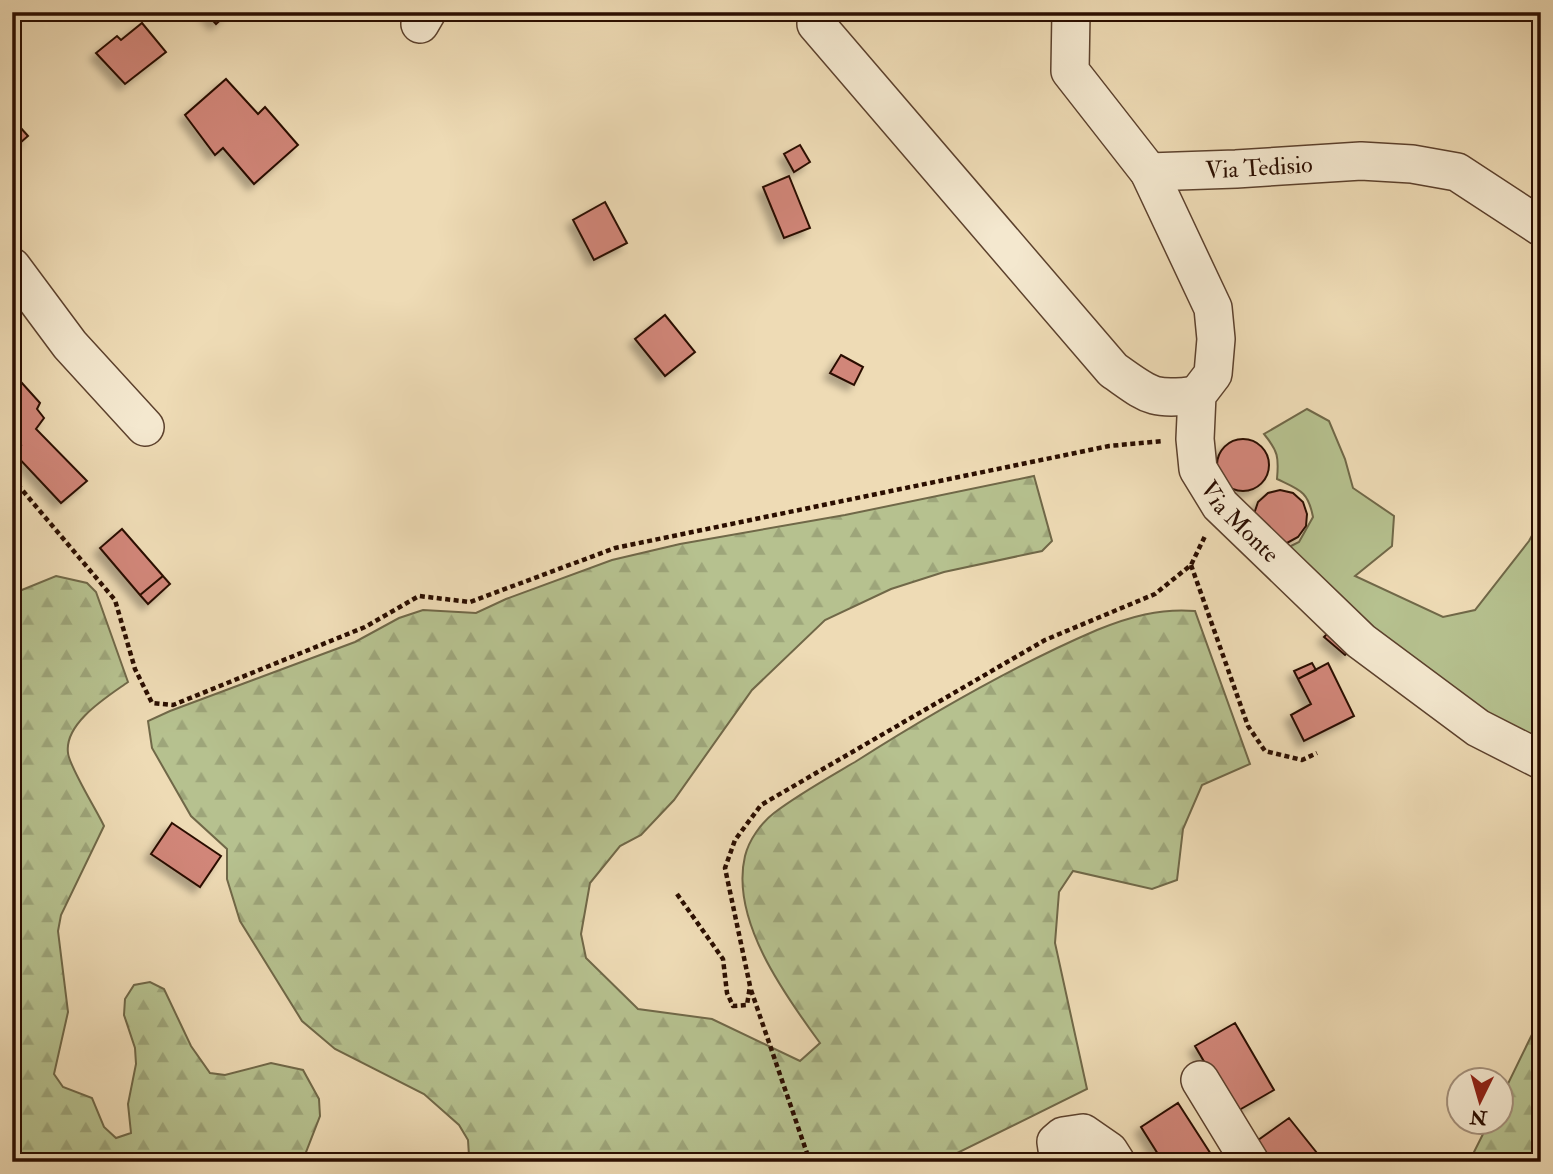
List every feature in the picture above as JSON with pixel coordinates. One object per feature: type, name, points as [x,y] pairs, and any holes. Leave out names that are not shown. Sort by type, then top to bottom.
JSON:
[{"type":"street","points":[[1071,12],[1070,71],[1149,172]]},
{"type":"street","points":[[816,24],[1113,370],[1150,396],[1173,398],[1197,395]]},
{"type":"street","name":"Via Tedisio","points":[[1149,172],[1362,160],[1412,164],[1457,172],[1541,227]]},
{"type":"street","name":"Via Monte","points":[[1149,172],[1213,307],[1216,339],[1213,374],[1197,395],[1195,439],[1198,468],[1220,505],[1361,641],[1478,728],[1541,760]]},
{"type":"street","points":[[12,267],[70,345],[145,427]]},
{"type":"street","points":[[1200,1080],[1250,1162]]},
{"type":"street","points":[[1059,1162],[1056,1142],[1063,1136],[1083,1133],[1109,1151],[1116,1162]]},
{"type":"path","points":[[12,478],[115,600],[135,670],[152,703],[173,705],[365,627],[419,597],[470,602],[615,548],[1109,446],[1195,439]]},
{"type":"path","points":[[810,1162],[750,986],[725,868],[735,840],[761,805],[1045,639],[1155,594],[1191,565],[1220,505]]},
{"type":"path","points":[[1191,565],[1248,726],[1265,751],[1301,760],[1317,753]]},
{"type":"path","points":[[677,894],[723,959],[727,993],[733,1006],[747,1005],[750,986]]},
{"type":"green space","points":[[1307,409],[1329,421],[1345,459],[1353,488],[1394,516],[1392,546],[1355,576],[1443,617],[1475,610],[1529,541],[1541,519],[1541,730],[1530,741],[1475,717],[1275,554],[1299,542],[1313,517],[1302,492],[1277,479],[1276,455],[1264,434]]},
{"type":"green space","points":[[1034,476],[1052,541],[1042,551],[944,572],[891,589],[825,620],[752,690],[674,800],[641,835],[620,846],[590,883],[581,934],[586,958],[638,1009],[712,1019],[800,1061],[820,1043],[776,979],[763,955],[745,905],[742,880],[745,856],[753,838],[765,822],[803,793],[913,726],[1035,659],[1097,630],[1133,617],[1157,612],[1195,611],[1250,764],[1202,785],[1183,829],[1177,880],[1152,889],[1073,871],[1059,892],[1055,943],[1087,1089],[939,1162],[465,1162],[469,1156],[468,1140],[459,1125],[424,1094],[335,1049],[302,1021],[240,921],[227,879],[227,849],[191,816],[152,748],[148,721],[355,642],[399,618],[423,610],[476,613],[506,599],[612,560],[680,544],[845,515]]},
{"type":"green space","points":[[56,576],[87,583],[96,592],[128,682],[80,721],[69,742],[68,753],[73,768],[104,826],[61,915],[58,931],[68,1012],[54,1074],[63,1087],[92,1098],[104,1127],[116,1138],[131,1133],[128,1104],[136,1064],[135,1048],[124,1015],[125,999],[134,985],[150,982],[164,989],[191,1046],[210,1073],[225,1075],[271,1063],[303,1070],[319,1099],[320,1116],[304,1162],[12,1162],[12,594]]},
{"type":"green space","points":[[1541,1016],[1541,1162],[1469,1162],[1482,1136],[1514,1136],[1514,1071]]},
{"type":"building","points":[[205,12],[229,12],[216,24]]},
{"type":"building","points":[[142,23],[166,52],[125,84],[96,53],[117,36],[121,40]]},
{"type":"building","points":[[226,79],[258,114],[265,107],[298,145],[254,184],[223,148],[215,155],[185,115]]},
{"type":"building","points":[[12,118],[28,136],[12,150]]},
{"type":"building","points":[[800,145],[810,162],[794,172],[784,154]]},
{"type":"building","points":[[789,176],[810,228],[784,238],[763,187]]},
{"type":"building","points":[[605,202],[627,243],[594,260],[573,220]]},
{"type":"building","points":[[665,315],[695,352],[665,376],[635,339]]},
{"type":"building","points":[[841,355],[863,367],[854,385],[830,373]]},
{"type":"building","points":[[12,372],[40,403],[37,409],[44,418],[36,429],[87,481],[61,503],[12,451],[21,445],[12,434]]},
{"type":"building","points":[[1243,439],[1262,446],[1269,465],[1262,484],[1243,491],[1224,484],[1217,465],[1224,446]]},
{"type":"building","points":[[1280,490],[1293,493],[1303,502],[1307,514],[1306,526],[1298,537],[1287,543],[1274,543],[1254,514],[1258,502],[1268,493]]},
{"type":"building","points":[[122,529],[163,576],[140,595],[100,548]]},
{"type":"building","points":[[163,576],[170,584],[148,604],[140,595]]},
{"type":"building","points":[[1333,628],[1354,646],[1345,655],[1324,637]]},
{"type":"building","points":[[1312,663],[1316,670],[1298,679],[1294,671]]},
{"type":"building","points":[[1328,663],[1354,716],[1304,741],[1291,715],[1311,704],[1298,679]]},
{"type":"building","points":[[172,823],[221,856],[200,887],[151,854]]},
{"type":"building","points":[[1235,1023],[1274,1090],[1234,1113],[1195,1046]]},
{"type":"building","points":[[1178,1103],[1216,1162],[1163,1162],[1141,1127]]},
{"type":"building","points":[[1289,1118],[1323,1162],[1266,1162],[1254,1143]]}]
